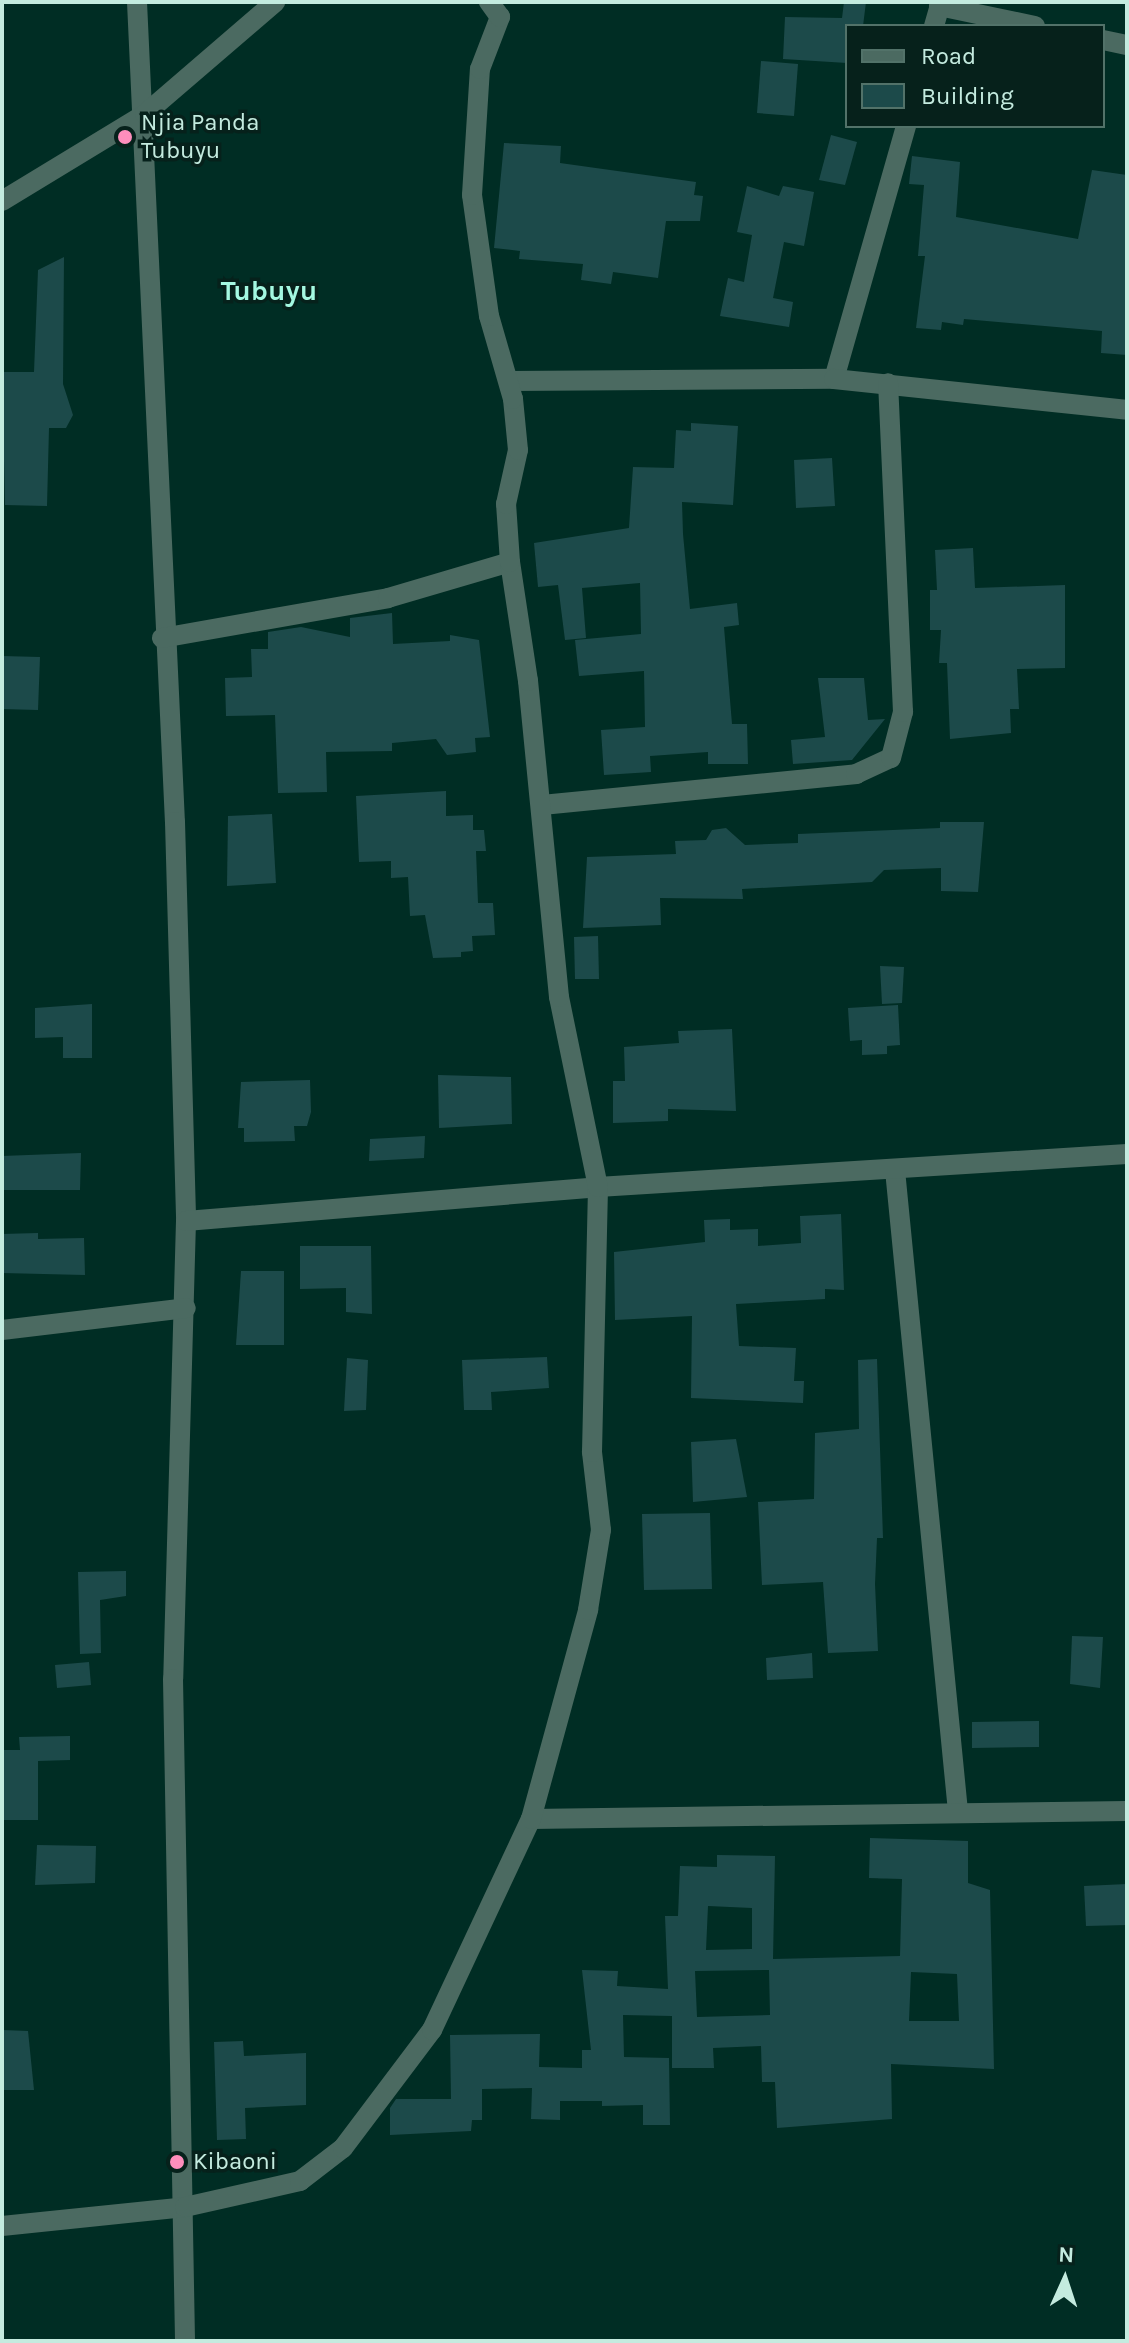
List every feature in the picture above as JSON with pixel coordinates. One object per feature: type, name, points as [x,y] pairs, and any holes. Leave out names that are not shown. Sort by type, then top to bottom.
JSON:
[{"type":"street","points":[[137,2],[136,65],[145,114],[162,638],[175,822],[186,1221],[186,1308],[173,1679],[185,2207],[185,2341]]},
{"type":"street","points":[[2,201],[145,114],[275,2]]},
{"type":"street","points":[[2,2226],[185,2207],[300,2181],[343,2148],[432,2030],[531,1819],[588,1610],[601,1530],[592,1452],[598,1187],[559,997],[542,805],[510,562],[506,504],[518,450],[510,381],[489,316],[472,195],[480,69],[500,17],[489,2]]},
{"type":"street","points":[[938,11],[1022,24]]},
{"type":"street","points":[[1105,40],[1127,45]]},
{"type":"street","points":[[834,379],[905,128]]},
{"type":"street","points":[[510,381],[834,379],[1127,410]]},
{"type":"street","points":[[542,805],[856,774],[891,758],[903,712],[888,383]]},
{"type":"street","points":[[162,638],[388,598],[510,562]]},
{"type":"street","points":[[186,1221],[598,1187],[1127,1154]]},
{"type":"street","points":[[895,1170],[958,1811]]},
{"type":"street","points":[[2,1330],[186,1308]]},
{"type":"street","points":[[531,1819],[1127,1811]]},
{"type":"building","points":[[844,2],[866,2],[863,24],[845,24],[845,63],[783,59],[785,17],[842,18]]},
{"type":"building","points":[[761,61],[798,64],[794,116],[757,113]]},
{"type":"building","points":[[831,135],[857,142],[845,185],[819,180]]},
{"type":"building","points":[[504,143],[561,146],[560,163],[696,182],[694,195],[703,196],[700,221],[666,221],[658,278],[613,272],[611,284],[581,280],[583,264],[519,259],[520,251],[494,248]]},
{"type":"building","points":[[912,156],[960,162],[956,217],[1078,239],[1092,170],[1127,175],[1127,355],[1101,353],[1102,331],[964,319],[963,325],[942,322],[941,330],[916,328],[925,256],[918,256],[924,185],[909,184]]},
{"type":"building","points":[[747,186],[779,196],[783,186],[814,192],[804,246],[784,242],[773,298],[793,302],[789,327],[720,316],[728,278],[744,282],[752,235],[737,232]]},
{"type":"building","points":[[64,257],[63,384],[73,415],[66,428],[49,428],[47,506],[5,505],[2,372],[34,372],[38,270]]},
{"type":"building","points":[[691,423],[738,426],[733,505],[682,502],[690,609],[737,603],[739,625],[724,627],[732,724],[747,724],[748,764],[708,764],[708,752],[650,756],[651,772],[604,775],[601,730],[645,727],[644,671],[579,676],[575,640],[641,634],[640,583],[582,588],[586,638],[565,640],[558,585],[538,587],[534,543],[629,528],[633,467],[674,468],[676,430],[691,431]]},
{"type":"building","points":[[832,458],[835,506],[796,508],[794,460]]},
{"type":"building","points":[[973,548],[975,588],[1065,585],[1065,668],[1017,669],[1019,709],[1010,709],[1011,733],[950,739],[947,663],[939,663],[941,630],[930,630],[930,590],[937,590],[935,550]]},
{"type":"building","points":[[392,613],[393,644],[450,641],[450,635],[479,640],[490,737],[475,738],[476,752],[447,755],[436,739],[392,743],[392,751],[326,752],[327,792],[278,793],[275,715],[226,716],[225,678],[252,677],[251,649],[268,649],[268,632],[301,627],[350,637],[350,618]]},
{"type":"building","points":[[2,656],[40,657],[38,710],[2,709]]},
{"type":"building","points":[[818,678],[864,678],[868,720],[885,719],[852,760],[793,764],[791,740],[825,737]]},
{"type":"building","points":[[446,791],[446,816],[473,815],[473,830],[484,830],[486,851],[476,851],[478,903],[493,903],[495,935],[472,936],[473,951],[461,952],[461,957],[433,958],[425,915],[410,916],[408,877],[391,878],[391,861],[359,862],[356,796]]},
{"type":"building","points":[[272,814],[276,883],[227,886],[228,816]]},
{"type":"building","points":[[940,822],[984,822],[978,892],[941,891],[941,868],[884,870],[872,882],[742,889],[743,899],[660,898],[661,925],[583,928],[587,857],[676,854],[675,841],[706,840],[712,830],[726,828],[745,845],[798,843],[798,834],[940,828]]},
{"type":"building","points":[[598,936],[599,979],[575,979],[574,937]]},
{"type":"building","points":[[880,966],[904,967],[902,1003],[882,1004]]},
{"type":"building","points":[[92,1004],[92,1058],[63,1058],[63,1037],[35,1038],[35,1008]]},
{"type":"building","points":[[898,1005],[900,1045],[887,1046],[887,1054],[862,1055],[862,1040],[850,1041],[848,1008]]},
{"type":"building","points":[[732,1029],[736,1111],[668,1109],[668,1121],[613,1123],[613,1081],[625,1081],[624,1047],[679,1043],[678,1031]]},
{"type":"building","points":[[438,1075],[511,1077],[512,1124],[439,1128]]},
{"type":"building","points":[[310,1080],[311,1112],[307,1126],[294,1126],[295,1141],[244,1142],[244,1128],[238,1128],[241,1082]]},
{"type":"building","points":[[425,1136],[424,1158],[369,1161],[370,1139]]},
{"type":"building","points":[[81,1153],[80,1190],[2,1190],[2,1156]]},
{"type":"building","points":[[841,1214],[844,1290],[825,1289],[825,1299],[736,1304],[739,1346],[796,1348],[794,1381],[804,1381],[803,1403],[691,1398],[692,1316],[615,1320],[614,1252],[705,1242],[704,1220],[730,1219],[730,1230],[758,1229],[758,1246],[801,1243],[800,1216]]},
{"type":"building","points":[[38,1233],[38,1239],[84,1238],[85,1275],[2,1273],[2,1234]]},
{"type":"building","points":[[300,1246],[371,1246],[372,1314],[346,1312],[346,1288],[300,1289]]},
{"type":"building","points":[[241,1271],[284,1271],[284,1345],[236,1345]]},
{"type":"building","points":[[547,1357],[549,1388],[491,1392],[492,1410],[464,1410],[462,1360]]},
{"type":"building","points":[[347,1358],[368,1360],[366,1410],[344,1411]]},
{"type":"building","points":[[877,1359],[883,1538],[877,1538],[875,1584],[878,1651],[828,1653],[823,1582],[762,1585],[758,1502],[814,1499],[815,1433],[859,1429],[858,1360]]},
{"type":"building","points":[[736,1439],[747,1497],[693,1502],[691,1442]]},
{"type":"building","points":[[710,1513],[712,1589],[644,1590],[642,1514]]},
{"type":"building","points":[[126,1571],[126,1596],[100,1600],[101,1653],[80,1654],[78,1572]]},
{"type":"building","points":[[1072,1636],[1103,1637],[1100,1688],[1070,1684]]},
{"type":"building","points":[[812,1653],[813,1678],[767,1680],[766,1658]]},
{"type":"building","points":[[89,1662],[91,1685],[57,1688],[55,1665]]},
{"type":"building","points":[[1039,1721],[1039,1747],[972,1748],[972,1722]]},
{"type":"building","points":[[70,1736],[70,1760],[38,1761],[38,1820],[2,1820],[2,1750],[20,1750],[19,1737]]},
{"type":"building","points":[[870,1838],[968,1841],[968,1883],[990,1890],[994,2069],[891,2064],[892,2119],[777,2128],[775,2082],[762,2082],[761,2046],[713,2048],[714,2068],[672,2068],[672,2016],[623,2015],[624,2057],[669,2058],[670,2125],[643,2125],[643,2105],[602,2106],[602,2101],[560,2101],[560,2120],[531,2119],[532,2088],[482,2089],[482,2120],[472,2120],[471,2131],[390,2135],[390,2108],[396,2099],[451,2099],[450,2035],[540,2034],[539,2067],[582,2068],[582,2050],[591,2050],[582,1970],[618,1971],[617,1986],[668,1989],[665,1916],[678,1916],[680,1866],[717,1867],[717,1855],[775,1856],[773,1959],[900,1956],[902,1879],[869,1878]],"holes":[[[708,1906],[752,1908],[752,1949],[706,1950]],[[769,1970],[770,2015],[697,2017],[695,1971]],[[911,1972],[957,1974],[959,2021],[909,2021]]]},
{"type":"building","points":[[37,1845],[96,1846],[95,1883],[35,1885]]},
{"type":"building","points":[[1127,1884],[1127,1925],[1086,1926],[1084,1886]]},
{"type":"building","points":[[2,2030],[28,2031],[34,2090],[2,2090]]},
{"type":"building","points":[[243,2041],[244,2056],[306,2053],[306,2105],[245,2108],[246,2139],[217,2140],[214,2042]]},
{"type":"place","name":"Njia Panda Tubuyu","points":[[125,137]]},
{"type":"place","name":"Kibaoni","points":[[177,2162]]},
{"type":"district","name":"Tubuyu","points":[[269,291]]}]
